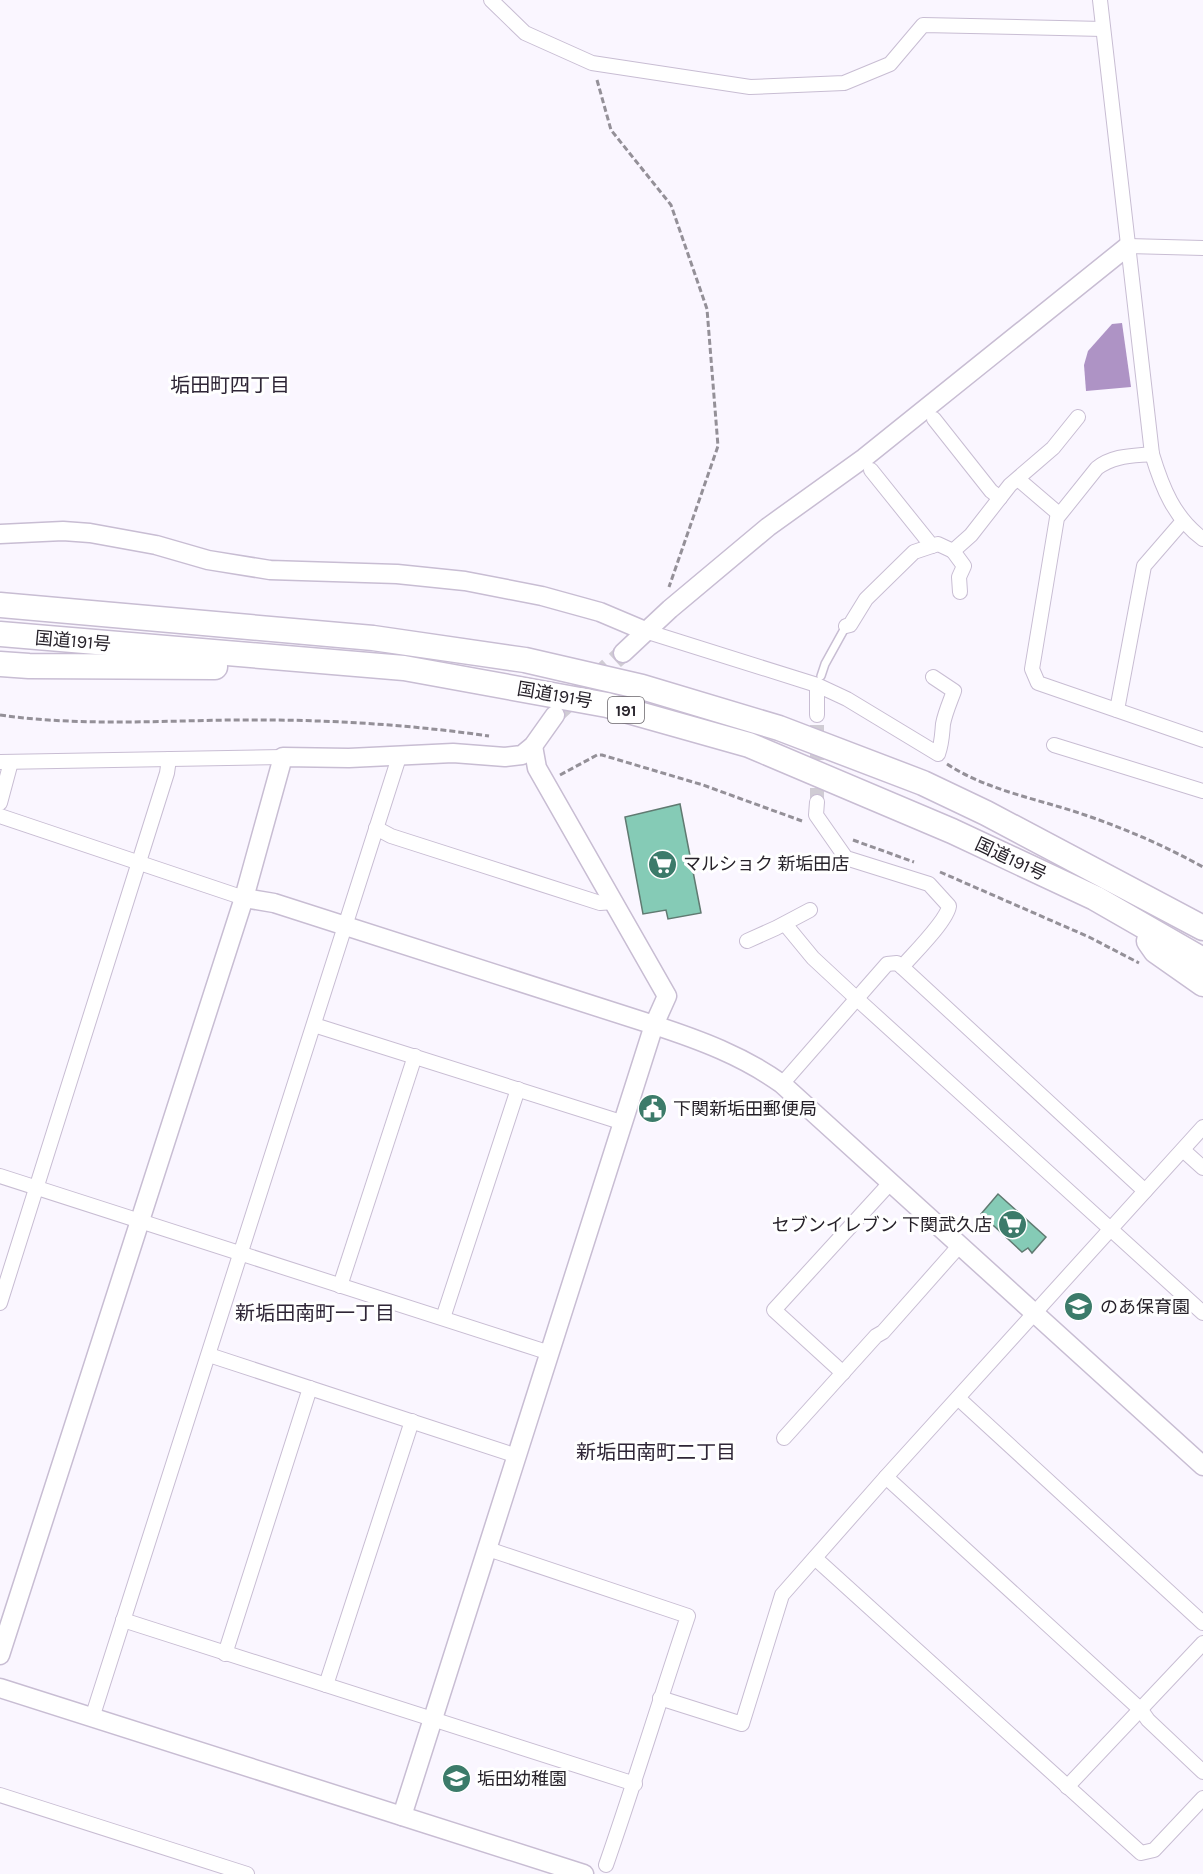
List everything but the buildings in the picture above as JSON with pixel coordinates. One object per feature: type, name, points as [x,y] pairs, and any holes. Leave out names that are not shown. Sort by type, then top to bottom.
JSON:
[{"type":"highway","points":[[0,590],[192,621]]},
{"type":"highway","name":"国道191号","points":[[0,604],[385,639],[525,660],[642,687],[780,728],[923,783],[986,813],[1203,928]]},
{"type":"highway","name":"国道191号","points":[[0,634],[404,668],[607,705],[749,745],[952,831],[1095,898],[1203,960]]},
{"type":"highway","points":[[0,664],[404,668]]},
{"type":"highway","points":[[986,813],[1127,870],[1203,912]]},
{"type":"highway","points":[[1135,920],[1156,951],[1203,984]]},
{"type":"street","points":[[491,0],[525,33],[592,63],[750,87],[844,83],[890,64],[923,25],[1103,29]]},
{"type":"street","points":[[1100,0],[1152,453],[1161,483],[1172,505],[1183,521],[1203,539]]},
{"type":"street","points":[[622,652],[768,527],[864,458],[1128,246],[1203,248]]},
{"type":"street","points":[[953,551],[971,536],[996,495],[1053,448],[1078,417]]},
{"type":"street","points":[[934,419],[996,495]]},
{"type":"street","points":[[1152,453],[1117,457],[1104,462],[1059,514],[1032,669],[1038,683],[1203,740]]},
{"type":"street","points":[[871,470],[932,546]]},
{"type":"street","points":[[1018,479],[1059,514]]},
{"type":"street","points":[[1117,710],[1144,567],[1183,521]]},
{"type":"street","points":[[0,534],[63,531],[90,533],[156,545],[208,560],[270,570],[397,574],[465,581],[520,591],[590,609],[645,631],[819,680],[938,754],[943,740],[946,711],[954,691],[933,677]]},
{"type":"street","points":[[846,626],[850,625],[866,599],[914,552],[938,544],[953,551],[964,566],[959,577],[960,592]]},
{"type":"street","points":[[817,715],[819,680]]},
{"type":"street","points":[[0,803],[5,762],[349,758],[453,753],[505,757],[522,755],[533,746],[555,715]]},
{"type":"street","points":[[1054,745],[1203,791]]},
{"type":"street","points":[[402,1816],[654,1025],[667,996],[537,768],[533,746]]},
{"type":"street","points":[[92,1718],[400,754]]},
{"type":"street","points":[[0,1655],[244,898],[283,757]]},
{"type":"street","points":[[0,1303],[140,863],[167,773],[169,759]]},
{"type":"street","points":[[817,802],[816,814],[846,858],[929,884],[949,906],[948,912],[940,923],[902,967]]},
{"type":"street","points":[[0,816],[244,898],[274,903],[701,1040],[738,1056],[782,1084],[1203,1466]]},
{"type":"street","points":[[376,828],[391,836],[600,903],[614,902]]},
{"type":"street","points":[[747,941],[810,910]]},
{"type":"street","points":[[785,924],[801,945],[856,998],[1203,1313]]},
{"type":"street","points":[[782,1084],[887,964],[897,963],[1145,1191]]},
{"type":"street","points":[[314,1025],[624,1123]]},
{"type":"street","points":[[340,1286],[415,1056]]},
{"type":"street","points":[[443,1318],[518,1089]]},
{"type":"street","points":[[660,1698],[742,1724],[783,1595],[886,1477],[1203,1127]]},
{"type":"street","points":[[1183,1150],[1203,1168]]},
{"type":"street","points":[[0,1176],[550,1353]]},
{"type":"street","points":[[843,1373],[774,1311],[891,1182]]},
{"type":"street","points":[[784,1438],[960,1245]]},
{"type":"street","points":[[209,1354],[517,1456]]},
{"type":"street","points":[[225,1654],[310,1388]]},
{"type":"street","points":[[958,1398],[1203,1623]]},
{"type":"street","points":[[326,1685],[412,1421]]},
{"type":"street","points":[[886,1477],[1141,1710],[1148,1720],[1203,1772]]},
{"type":"street","points":[[488,1550],[688,1616],[660,1698],[635,1784],[606,1865]]},
{"type":"street","points":[[815,1558],[1141,1852],[1154,1850],[1203,1798]]},
{"type":"street","points":[[123,1620],[635,1784]]},
{"type":"street","points":[[1067,1787],[1203,1643]]},
{"type":"street","points":[[0,1689],[584,1874]]},
{"type":"street","points":[[0,1795],[247,1874]]},
{"type":"lane","points":[[819,680],[846,626]]},
{"type":"path","points":[[592,63],[611,130],[671,205],[707,309],[718,446],[668,590],[670,609]]},
{"type":"path","points":[[0,715],[83,722],[236,720],[345,723],[428,727],[490,737]]},
{"type":"path","points":[[557,776],[597,755],[602,755],[713,788],[921,864]]},
{"type":"path","points":[[948,755],[945,763],[968,778],[1125,830],[1203,867]]},
{"type":"path","points":[[930,868],[1079,932],[1140,964]]},
{"type":"shaded area","points":[[1122,323],[1131,387],[1086,391],[1084,365],[1088,351],[1112,324]]},
{"type":"tunnel","points":[[555,715],[623,653]]},
{"type":"tunnel","points":[[817,715],[817,802]]},
{"type":"place","name":"マルショク 新垢田店","points":[[662,864]]},
{"type":"place","name":"下関新垢田郵便局","points":[[652,1109]]},
{"type":"place","name":"セブンイレブン 下関武久店","points":[[1013,1225]]},
{"type":"place","name":"のあ保育園","points":[[1079,1307]]},
{"type":"place","name":"垢田幼稚園","points":[[456,1779]]},
{"type":"district","name":"垢田町四丁目","points":[[230,385]]},
{"type":"district","name":"新垢田南町一丁目","points":[[315,1313]]},
{"type":"district","name":"新垢田南町二丁目","points":[[656,1452]]}]
